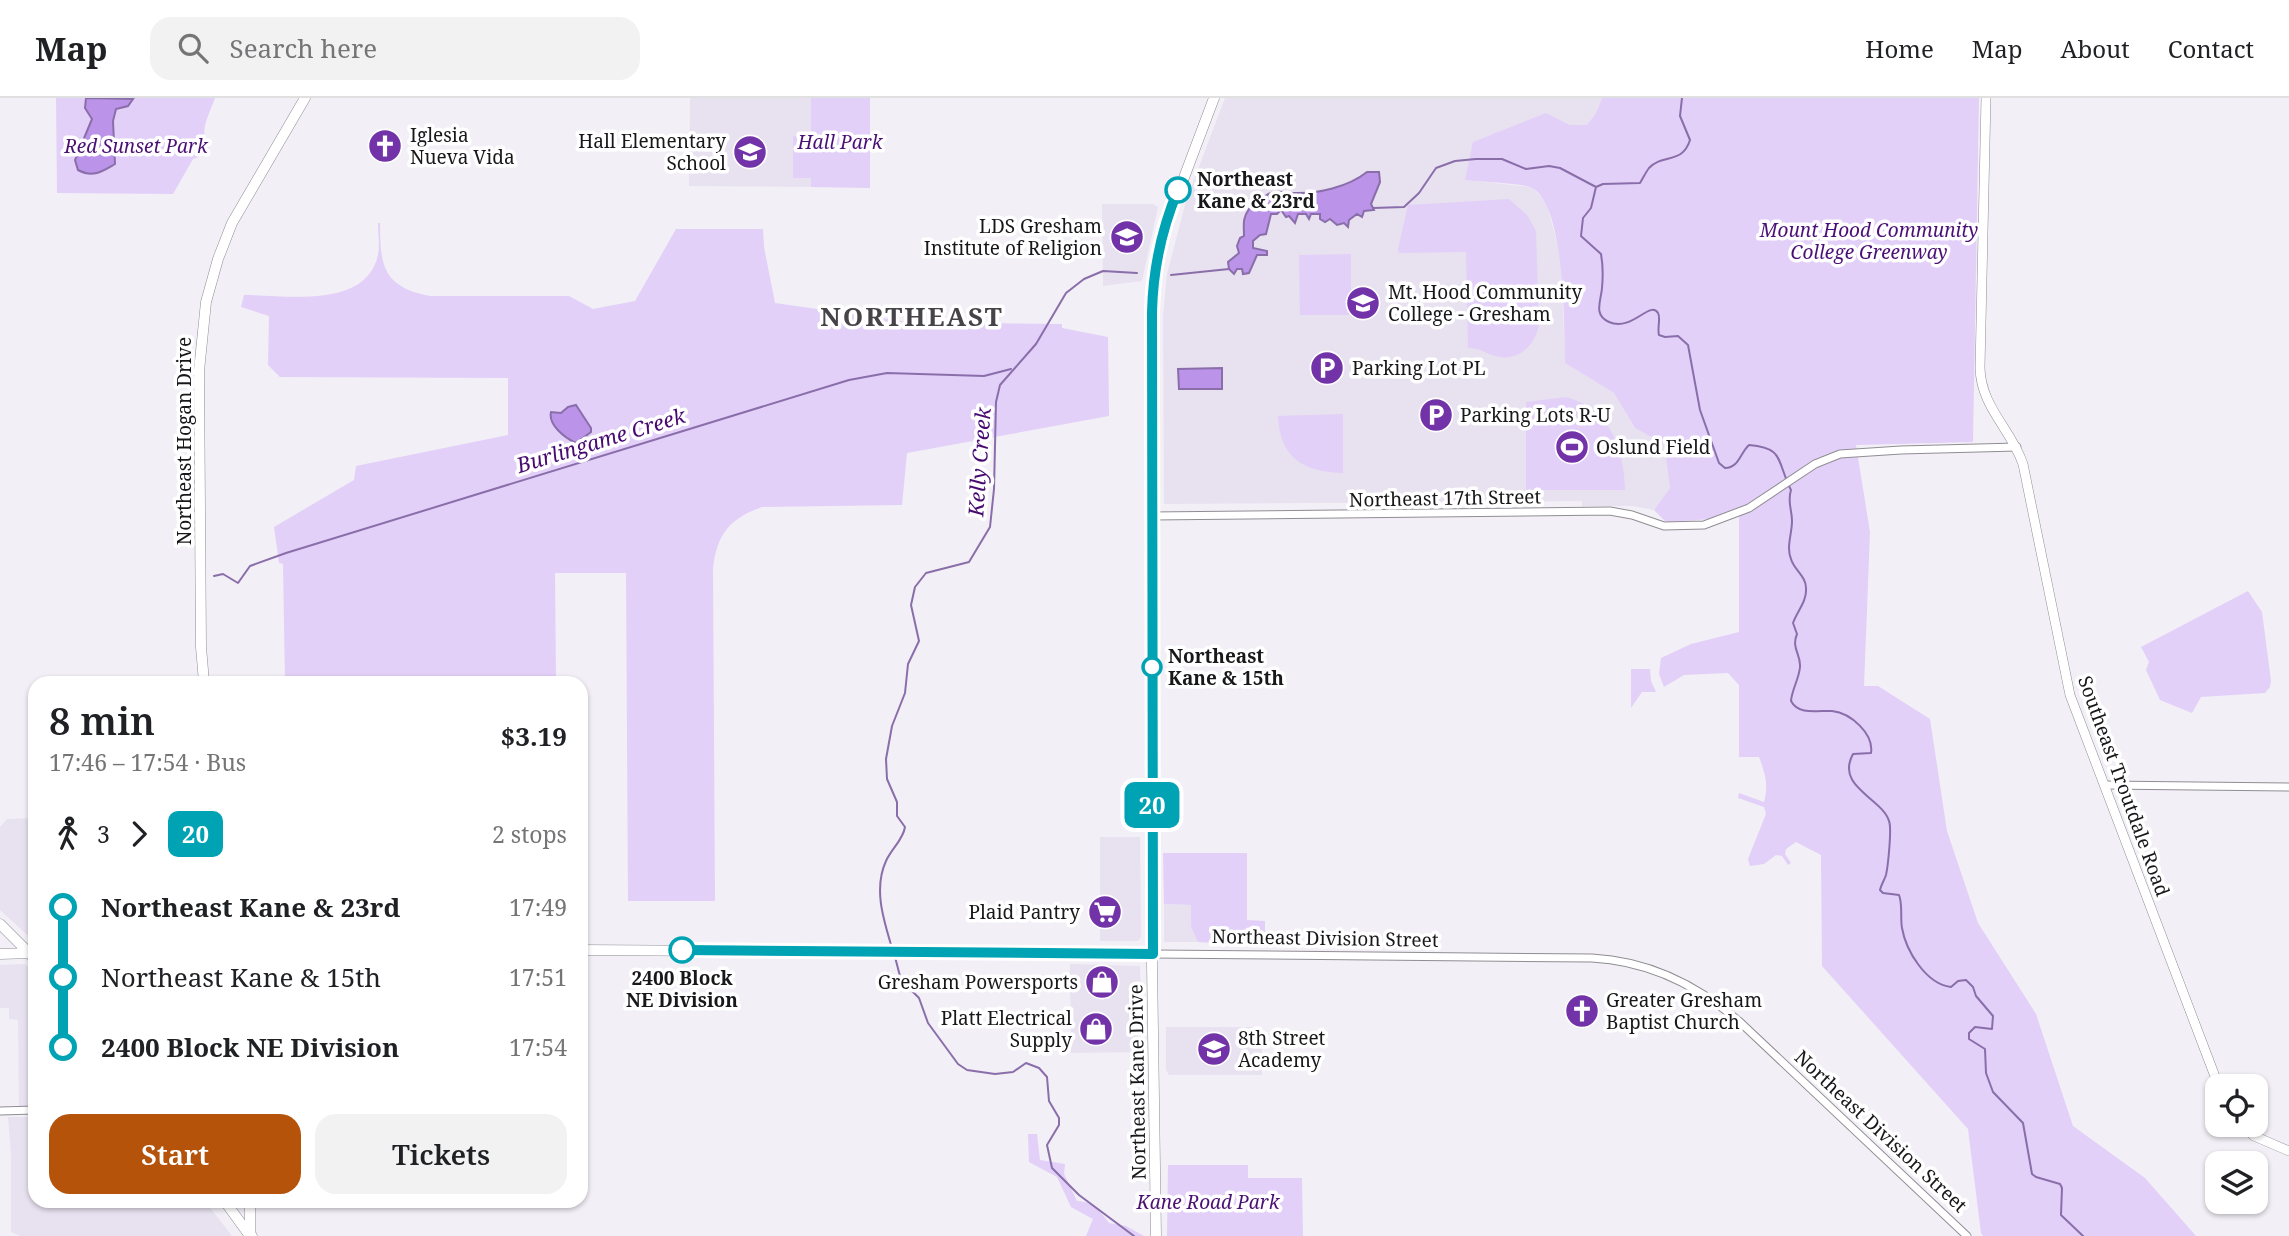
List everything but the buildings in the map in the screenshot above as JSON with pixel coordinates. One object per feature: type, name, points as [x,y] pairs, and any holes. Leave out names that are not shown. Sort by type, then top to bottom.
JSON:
[{"type":"main road","name":"Northeast Hogan Drive","points":[[204,676],[199,371],[204,315],[218,259],[232,223],[305,98]]},
{"type":"main road","name":"Northeast Kane Drive","points":[[1156,1236],[1152,328],[1155,280],[1170,212],[1214,98]]},
{"type":"main road","name":"Southeast Troutdale Road","points":[[1986,98],[1980,375],[1985,398],[2017,447],[2027,480],[2067,686],[2214,1074]]},
{"type":"main road","points":[[0,924],[28,950]]},
{"type":"main road","name":"Northeast Division Street","points":[[588,950],[1153,954]]},
{"type":"main road","points":[[0,954],[28,955]]},
{"type":"main road","points":[[2256,1137],[2289,1151]]},
{"type":"main road","points":[[230,1208],[250,1235]]},
{"type":"main road","points":[[250,1208],[250,1235]]},
{"type":"street","name":"Northeast 17th Street","points":[[1152,516],[1610,512],[1679,528],[1704,526],[1735,514],[1773,494],[1815,464],[1840,454],[2017,447]]},
{"type":"street","points":[[2105,785],[2289,787]]},
{"type":"street","name":"Northeast Division Street","points":[[1153,954],[1592,958],[1622,962],[1664,974],[1701,992],[1733,1016],[1967,1236]]},
{"type":"street","points":[[0,1111],[28,1110]]},
{"type":"shaded area","points":[[86,98],[133,99],[128,106],[116,109],[113,121],[115,164],[93,174],[78,170],[75,160],[92,119],[85,108]]},
{"type":"shaded area","name":"Hall Elementary School","points":[[690,98],[811,98],[811,187],[689,186]]},
{"type":"shaded area","name":"Mt. Hood Community College - Gresham","points":[[1225,98],[1602,98],[1587,125],[1570,125],[1545,113],[1465,180],[1531,187],[1546,201],[1561,258],[1565,363],[1614,393],[1635,428],[1664,444],[1670,488],[1654,510],[1633,506],[1582,506],[1582,501],[1164,504],[1163,316],[1167,274],[1186,201]]},
{"type":"shaded area","points":[[1367,172],[1379,172],[1380,182],[1371,204],[1374,210],[1364,211],[1362,217],[1357,214],[1349,220],[1348,227],[1344,223],[1337,225],[1330,219],[1325,222],[1320,219],[1320,214],[1311,214],[1309,219],[1306,214],[1298,214],[1295,223],[1281,210],[1277,214],[1271,214],[1266,234],[1253,241],[1253,248],[1267,251],[1267,255],[1257,255],[1249,273],[1243,274],[1242,269],[1237,269],[1234,274],[1229,269],[1228,262],[1239,253],[1237,246],[1240,238],[1244,236],[1244,222],[1249,209],[1268,194],[1322,191],[1351,182]]},
{"type":"shaded area","name":"LDS Gresham Institute of Religion","points":[[1102,204],[1153,204],[1158,207],[1142,281],[1103,286]]},
{"type":"shaded area","points":[[1222,368],[1222,389],[1179,389],[1178,369]]},
{"type":"shaded area","points":[[576,405],[591,432],[576,443],[558,430],[552,422],[551,412],[561,413]]},
{"type":"shaded area","points":[[28,818],[28,936],[0,910],[0,827],[7,819]]},
{"type":"shaded area","points":[[1100,837],[1140,837],[1141,937],[1138,941],[1100,941]]},
{"type":"shaded area","points":[[1164,904],[1191,905],[1191,927],[1198,942],[1164,942]]},
{"type":"shaded area","points":[[24,964],[28,967],[28,1106],[19,1106],[18,1020],[9,1019],[9,1008],[0,1008],[0,965]]},
{"type":"shaded area","points":[[1070,964],[1140,966],[1142,1052],[1071,1053]]},
{"type":"shaded area","name":"8th Street Academy","points":[[1166,1027],[1262,1027],[1262,1075],[1169,1075],[1166,1070]]},
{"type":"shaded area","points":[[8,1117],[28,1117],[28,1208],[210,1208],[232,1236],[20,1236],[11,1232]]},
{"type":"green space","name":"Red Sunset Park","points":[[56,98],[215,98],[204,132],[211,152],[193,159],[173,194],[57,193]]},
{"type":"green space","name":"Hall Park","points":[[811,98],[870,98],[870,188],[811,187],[811,178],[793,178],[793,136],[811,136]]},
{"type":"green space","name":"Mount Hood Community College Greenway","points":[[1602,98],[1979,98],[1973,442],[1856,445],[1870,532],[1864,686],[1878,686],[1930,719],[1947,831],[1978,923],[2036,1014],[2073,1126],[2145,1178],[2196,1236],[1983,1236],[1968,1129],[1822,966],[1821,855],[1796,842],[1786,849],[1785,854],[1791,863],[1788,865],[1782,856],[1776,855],[1764,864],[1750,866],[1748,859],[1766,814],[1764,807],[1738,798],[1739,793],[1764,802],[1766,785],[1759,757],[1739,757],[1739,685],[1728,673],[1684,675],[1664,687],[1659,674],[1661,658],[1691,644],[1739,632],[1739,508],[1712,519],[1666,522],[1654,510],[1670,488],[1664,444],[1635,428],[1614,393],[1565,363],[1561,267],[1551,215],[1542,197],[1530,187],[1465,180],[1473,142],[1546,113],[1570,125],[1587,125]]},
{"type":"green space","points":[[1509,199],[1527,215],[1536,231],[1539,324],[1535,338],[1526,349],[1515,356],[1500,357],[1468,348],[1466,252],[1399,253],[1398,249],[1408,205]]},
{"type":"green space","points":[[380,223],[381,251],[387,272],[402,287],[414,292],[430,296],[569,296],[593,309],[635,301],[676,229],[763,229],[775,303],[909,322],[1062,324],[1062,328],[1108,337],[1109,416],[907,453],[902,505],[762,507],[741,517],[727,529],[718,546],[713,569],[715,901],[628,901],[626,573],[555,573],[556,676],[285,676],[283,564],[279,563],[274,527],[354,480],[356,466],[508,435],[508,378],[280,377],[268,365],[269,316],[241,307],[244,295],[301,297],[341,292],[358,284],[370,273],[378,255]]},
{"type":"green space","points":[[1351,254],[1351,315],[1300,315],[1299,255]]},
{"type":"green space","name":"Oslund Field","points":[[1566,397],[1594,411],[1612,432],[1622,459],[1625,490],[1526,490],[1526,402]]},
{"type":"green space","points":[[1343,414],[1343,473],[1305,466],[1296,460],[1283,442],[1278,416]]},
{"type":"green space","points":[[2248,591],[2262,612],[2270,687],[2265,693],[2201,697],[2192,713],[2160,700],[2146,670],[2149,662],[2141,647]]},
{"type":"green space","points":[[1631,669],[1650,669],[1656,692],[1642,692],[1631,708]]},
{"type":"green space","points":[[1163,853],[1247,853],[1247,920],[1265,921],[1265,946],[1198,942],[1191,927],[1191,905],[1164,904]]},
{"type":"green space","points":[[1028,1134],[1037,1134],[1040,1160],[1065,1164],[1064,1174],[1077,1201],[1092,1205],[1109,1223],[1126,1226],[1144,1236],[1086,1236],[1093,1219],[1071,1207],[1057,1177],[1029,1162]]},
{"type":"green space","name":"Kane Road Park","points":[[1168,1165],[1248,1165],[1248,1178],[1302,1178],[1303,1236],[1167,1236]]},
{"type":"waterway","points":[[1682,98],[1680,116],[1690,140],[1687,148],[1677,156],[1654,164],[1640,183],[1603,184],[1596,187],[1591,208],[1583,218],[1581,236],[1601,254],[1603,280],[1599,312],[1604,319],[1617,324],[1655,310],[1659,318],[1659,335],[1678,336],[1688,345],[1700,410],[1719,463],[1725,468],[1733,466],[1749,445],[1759,446],[1776,455],[1787,481]]},
{"type":"waterway","name":"Kelly Creek","points":[[1373,208],[1404,207],[1419,193],[1436,168],[1455,161],[1476,159],[1502,159],[1526,169],[1549,166],[1560,168],[1596,187]]},
{"type":"waterway","name":"Kelly Creek","points":[[1171,275],[1229,269]]},
{"type":"waterway","name":"Kelly Creek","points":[[892,948],[881,905],[880,883],[886,861],[905,827],[897,816],[897,802],[887,779],[886,759],[892,726],[905,693],[908,664],[919,641],[911,605],[915,587],[926,573],[969,562],[990,527],[994,489],[996,402],[1000,385],[1036,344],[1066,293],[1084,279],[1103,271],[1137,273]]},
{"type":"waterway","name":"Burlingame Creek","points":[[214,576],[223,574],[238,583],[250,566],[286,553],[849,380],[887,373],[984,376],[1011,369]]},
{"type":"waterway","points":[[1789,486],[1792,521],[1790,554],[1806,588],[1793,623],[1797,634],[1795,643],[1800,667],[1791,701],[1799,709],[1832,711],[1847,716],[1860,726],[1869,739],[1871,753],[1853,754],[1849,765],[1855,784],[1885,813],[1890,825],[1888,864],[1880,890],[1883,893],[1899,895],[1904,937],[1913,956],[1926,973],[1933,980],[1951,987],[1958,981],[1966,980],[1993,1016],[1992,1029],[1975,1027],[1969,1033],[1969,1039],[1985,1049],[1986,1073],[1993,1092],[2023,1123],[2032,1174],[2060,1184],[2061,1215],[2083,1236]]},
{"type":"waterway","name":"Kelly Creek","points":[[895,957],[901,980],[919,998],[928,1023],[958,1064],[967,1070],[995,1074],[1013,1072],[1026,1063],[1039,1068],[1047,1077],[1049,1101],[1059,1118],[1059,1125],[1047,1145],[1052,1168],[1079,1195],[1134,1236]]},
{"type":"bus line","name":"20","points":[[682,950],[1153,954],[1152,312],[1162,241],[1178,190]]},
{"type":"place","name":"Iglesia Nueva Vida","points":[[385,146]]},
{"type":"place","name":"Hall Elementary School","points":[[750,152]]},
{"type":"place","name":"Northeast Kane & 23rd","points":[[1178,190]]},
{"type":"place","name":"LDS Gresham Institute of Religion","points":[[1127,237]]},
{"type":"place","name":"Mt. Hood Community College - Gresham","points":[[1363,303]]},
{"type":"place","name":"Parking Lot PL","points":[[1327,368]]},
{"type":"place","name":"Parking Lots R-U","points":[[1436,415]]},
{"type":"place","name":"Oslund Field","points":[[1572,447]]},
{"type":"place","name":"Northeast Kane & 15th","points":[[1152,667]]},
{"type":"place","name":"Plaid Pantry","points":[[1105,912]]},
{"type":"place","name":"2400 Block NE Division","points":[[682,950]]},
{"type":"place","name":"Gresham Powersports","points":[[1102,982]]},
{"type":"place","name":"Greater Gresham Baptist Church","points":[[1582,1011]]},
{"type":"place","name":"Platt Electrical Supply","points":[[1096,1029]]},
{"type":"place","name":"8th Street Academy","points":[[1214,1049]]},
{"type":"district","name":"NORTHEAST","points":[[912,317]]}]
